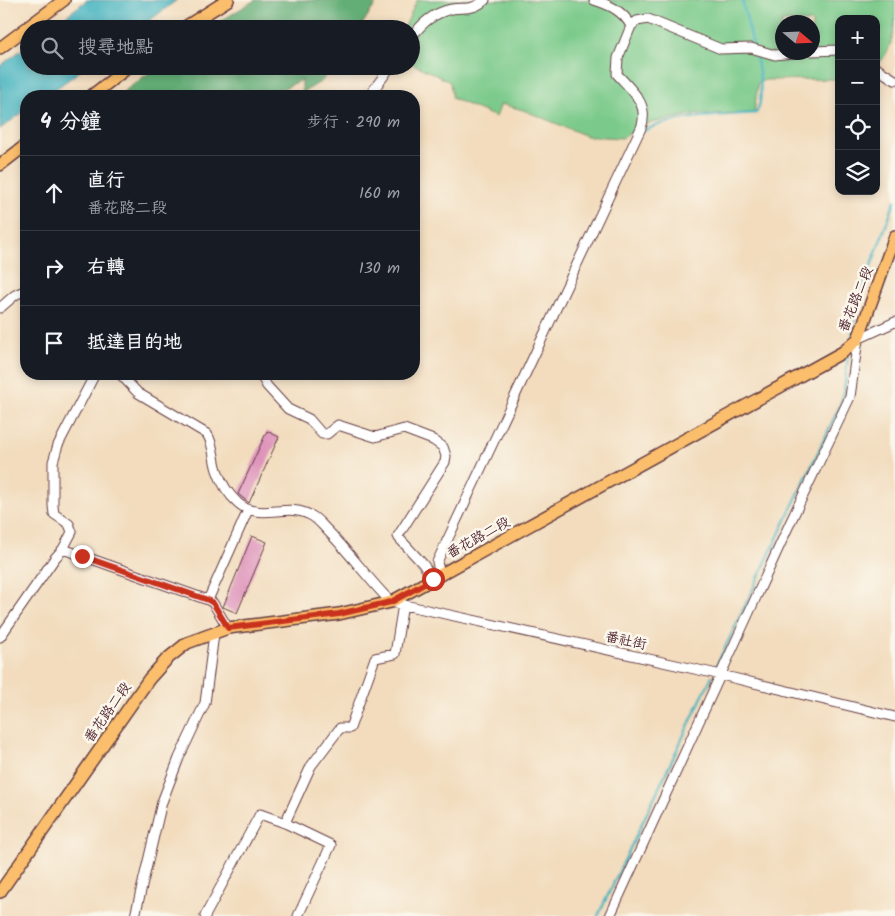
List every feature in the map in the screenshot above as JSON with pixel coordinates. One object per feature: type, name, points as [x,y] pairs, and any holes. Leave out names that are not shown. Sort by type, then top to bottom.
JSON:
[{"type":"main road","points":[[37,20],[64,0]]},
{"type":"main road","points":[[196,20],[228,0]]},
{"type":"main road","points":[[0,48],[20,33]]},
{"type":"main road","points":[[98,90],[118,75]]},
{"type":"main road","points":[[0,165],[20,150]]},
{"type":"main road","name":"番花路二段","points":[[0,892],[149,679],[167,659],[187,643],[228,628],[339,614],[391,602],[843,352],[858,339],[895,236]]},
{"type":"street","points":[[420,26],[428,18],[452,9],[468,9],[484,0]]},
{"type":"street","points":[[594,0],[610,6],[622,14],[631,26]]},
{"type":"street","points":[[437,577],[437,562],[644,121],[644,110],[641,102],[617,74],[618,58],[631,26],[637,21],[648,19],[721,49],[756,49],[775,55]]},
{"type":"street","points":[[820,51],[835,50]]},
{"type":"street","points":[[880,71],[895,80]]},
{"type":"street","points":[[373,90],[384,75]]},
{"type":"street","points":[[0,308],[20,293]]},
{"type":"street","points":[[610,916],[716,674],[850,397],[858,339],[895,322]]},
{"type":"street","points":[[0,637],[63,549],[72,532],[69,524],[54,514],[53,462],[58,445],[92,380]]},
{"type":"street","points":[[126,380],[138,393],[206,434],[210,439],[218,472],[225,487],[237,502],[248,510],[258,513],[300,510],[313,516],[337,540],[391,602]]},
{"type":"street","points":[[264,380],[288,409],[308,419],[322,434],[327,434],[338,424],[375,437],[404,429],[433,440],[443,447],[446,456],[444,462],[398,536],[437,577]]},
{"type":"street","points":[[208,600],[248,510]]},
{"type":"street","points":[[63,549],[208,600],[213,603],[228,628]]},
{"type":"street","name":"番社街","points":[[391,602],[716,674],[895,717]]},
{"type":"street","points":[[285,823],[311,766],[340,728],[350,728],[375,658],[395,654],[403,604]]},
{"type":"street","points":[[135,916],[162,802],[179,758],[205,703],[214,634]]},
{"type":"street","points":[[205,916],[260,814],[285,823],[331,845],[298,916]]},
{"type":"green space","points":[[255,0],[376,0],[375,5],[365,20],[223,20]]},
{"type":"green space","points":[[417,0],[895,0],[893,36],[887,52],[880,62],[880,15],[835,15],[835,79],[765,80],[758,83],[754,113],[694,114],[646,124],[622,138],[587,136],[523,110],[501,104],[496,117],[452,98],[450,82],[420,67],[420,20],[408,20]]},
{"type":"green space","points":[[146,75],[326,75],[322,81],[307,90],[302,90],[302,80],[280,90],[126,90]]},
{"type":"water","points":[[87,0],[177,0],[150,20],[61,20]]},
{"type":"water","points":[[20,51],[20,75],[75,75],[54,90],[20,90],[20,114],[0,129],[0,66]]},
{"type":"building","points":[[267,431],[279,437],[249,503],[238,494]]},
{"type":"building","points":[[252,536],[267,542],[237,613],[223,607]]},
{"type":"waterway","points":[[742,0],[753,45]]},
{"type":"waterway","points":[[643,131],[684,119],[756,113],[759,107],[761,92],[755,53]]},
{"type":"waterway","points":[[852,335],[861,293],[895,201]]},
{"type":"waterway","points":[[714,671],[840,406],[844,392],[848,356]]},
{"type":"waterway","points":[[598,916],[712,676]]},
{"type":"route","points":[[82,556],[208,600],[213,603],[228,628],[339,614],[391,602],[433,579]]}]
